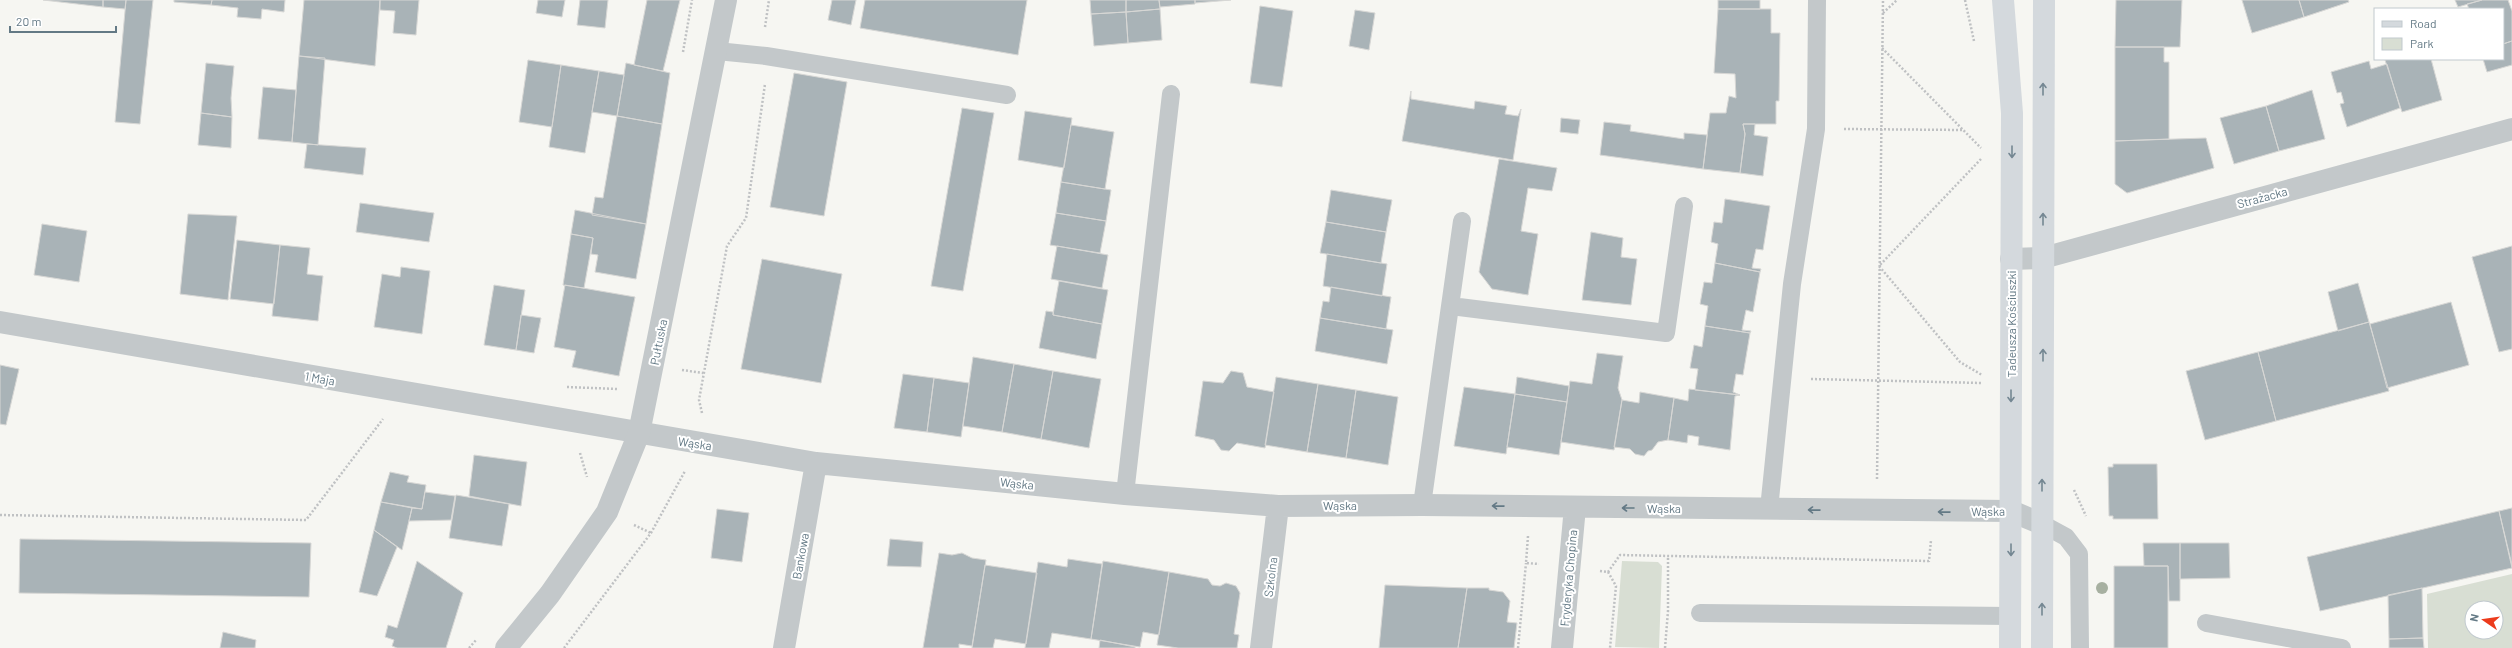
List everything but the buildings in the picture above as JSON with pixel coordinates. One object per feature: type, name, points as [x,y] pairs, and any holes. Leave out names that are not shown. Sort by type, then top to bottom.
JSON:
[{"type":"main road","name":"Tadeusza Kościuszki","points":[[2003,0],[2012,113],[2010,648]]},
{"type":"main road","points":[[2042,648],[2044,0]]},
{"type":"street","name":"Pułtuska","points":[[506,648],[550,594],[607,512],[639,433],[654,365],[685,198],[717,50],[726,0]]},
{"type":"street","name":"Strażacka","points":[[2011,259],[2043,258],[2512,129]]},
{"type":"street","name":"1 Maja","points":[[0,322],[639,433]]},
{"type":"street","name":"Wąska","points":[[639,433],[816,463],[1125,494],[1278,506],[1422,505],[2011,511],[2042,524]]},
{"type":"street","name":"Bankowa","points":[[784,648],[816,463]]},
{"type":"street","name":"Szkolna","points":[[1262,648],[1278,506]]},
{"type":"street","name":"Fryderyka Chopina","points":[[1562,648],[1575,507]]},
{"type":"lane","points":[[1769,509],[1792,284],[1816,129],[1817,0]]},
{"type":"lane","points":[[717,50],[766,56],[1007,95]]},
{"type":"lane","points":[[1125,494],[1171,94]]},
{"type":"lane","points":[[1451,306],[1666,333],[1684,206]]},
{"type":"lane","points":[[1422,505],[1462,221]]},
{"type":"lane","points":[[2042,524],[2066,537],[2079,554],[2080,648]]},
{"type":"lane","points":[[1700,613],[2010,616]]},
{"type":"lane","points":[[2206,623],[2342,648]]},
{"type":"path","points":[[1877,488],[1883,0]]},
{"type":"path","points":[[1882,14],[1898,0]]},
{"type":"path","points":[[1879,266],[1986,154],[1882,48]]},
{"type":"path","points":[[703,373],[727,246],[746,218],[767,68],[766,56]]},
{"type":"path","points":[[1816,129],[1963,130]]},
{"type":"path","points":[[1879,266],[1960,362],[1988,379]]},
{"type":"path","points":[[1782,379],[1986,383]]},
{"type":"path","points":[[0,515],[306,520],[386,416]]},
{"type":"path","points":[[564,648],[651,533]]},
{"type":"path","points":[[1665,648],[1668,611],[1668,556]]},
{"type":"path","points":[[1518,648],[1526,563]]},
{"type":"path","points":[[1608,572],[1616,586],[1610,648]]},
{"type":"green space","points":[[1622,561],[1658,562],[1662,566],[1659,648],[1615,647]]},
{"type":"green space","points":[[2512,574],[2512,648],[2428,648],[2427,594]]}]
